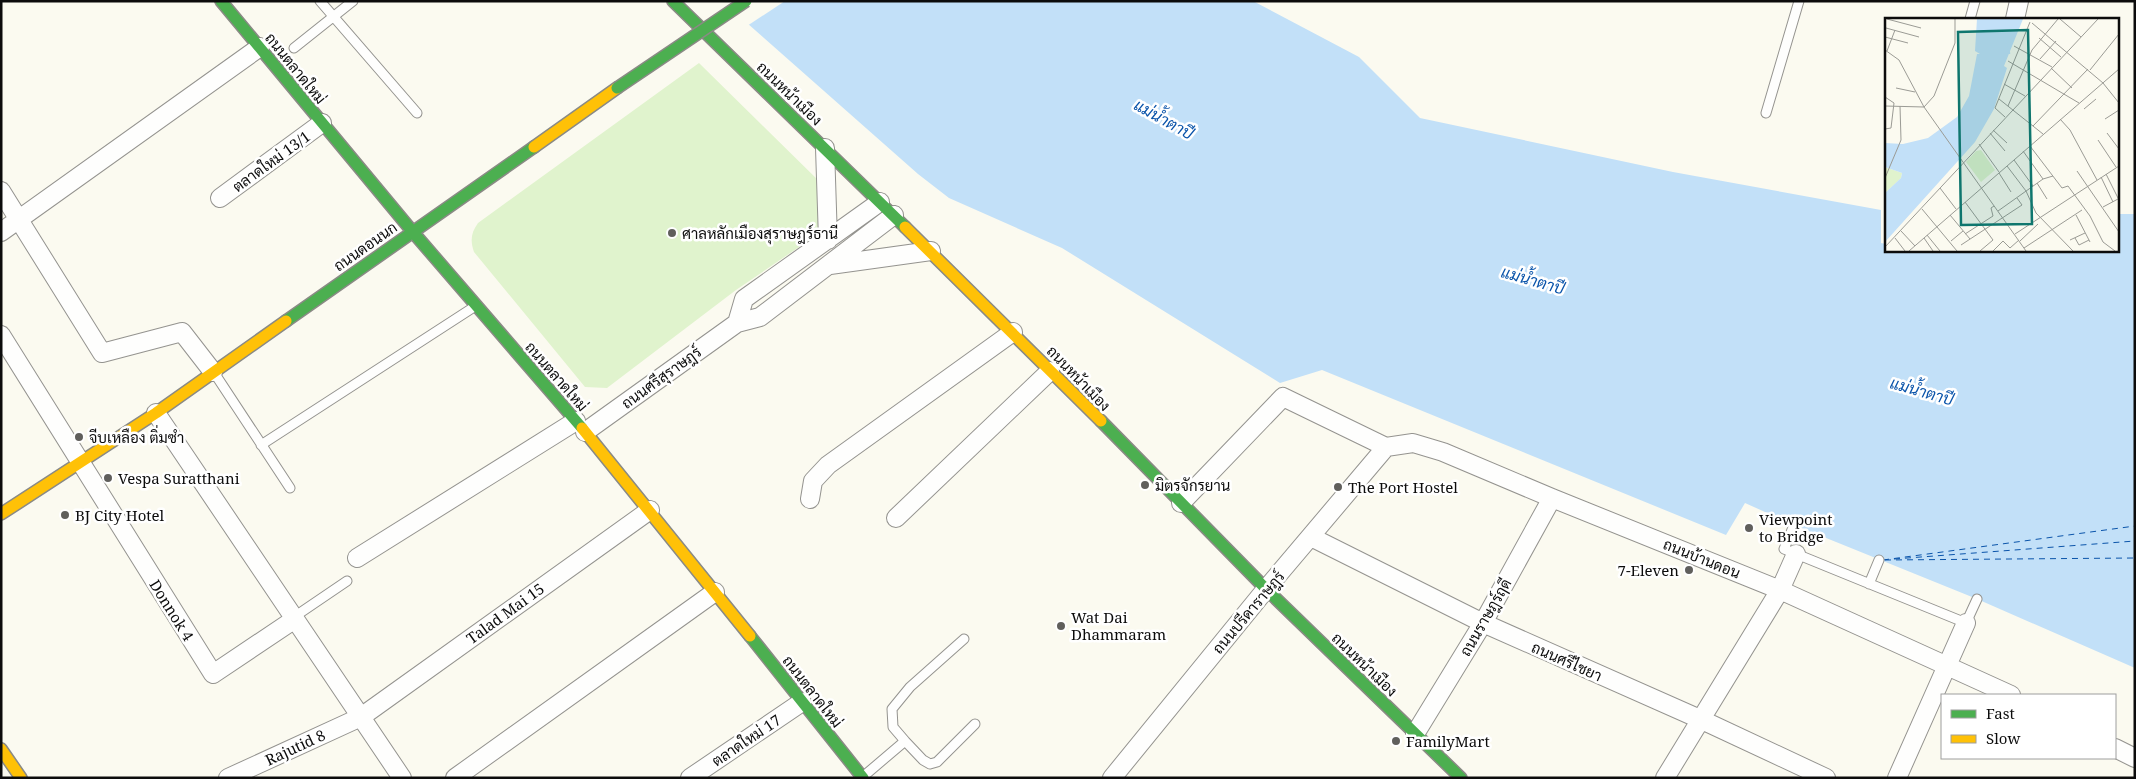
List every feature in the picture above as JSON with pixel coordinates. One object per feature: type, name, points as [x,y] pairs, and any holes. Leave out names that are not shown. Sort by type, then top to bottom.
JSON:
[{"type":"main road","name":"ถนนตลาดใหม่","points":[[221,1],[412,231],[581,426],[863,778]]},
{"type":"main road","name":"ถนนหน้าเมือง","points":[[673,1],[931,251],[1266,589],[1461,778]]},
{"type":"main road","name":"ถนนดอนนก","points":[[1,514],[156,413],[616,88],[746,1]]},
{"type":"main road","points":[[1,748],[21,778]]},
{"type":"street","points":[[2014,18],[2019,1]]},
{"type":"street","points":[[1,232],[260,47]]},
{"type":"street","name":"ตลาดใหม่ 13/1","points":[[220,198],[322,123]]},
{"type":"street","points":[[825,148],[828,240]]},
{"type":"street","points":[[1,191],[102,354],[182,332],[213,372]]},
{"type":"street","points":[[737,323],[744,299],[880,202]]},
{"type":"street","name":"ถนนศรีสุราษฎร์","points":[[357,558],[581,426],[737,323],[760,317],[894,215]]},
{"type":"street","name":"ถนนศรีสุราษฎร์","points":[[829,265],[931,251]]},
{"type":"street","points":[[810,499],[813,481],[828,465],[1013,332]]},
{"type":"street","points":[[1,335],[79,462]]},
{"type":"street","points":[[896,518],[1050,370]]},
{"type":"street","points":[[1181,503],[1283,397],[1386,447]]},
{"type":"street","points":[[156,413],[402,778]]},
{"type":"street","name":"ถนนบ้านดอน","points":[[1386,447],[1413,443],[1443,452],[1780,590],[2009,694]]},
{"type":"street","name":"ถนนปรีดาราษฎร์","points":[[1112,778],[1266,589],[1386,447]]},
{"type":"street","name":"Donnok 4","points":[[79,462],[213,674],[294,618]]},
{"type":"street","name":"ถนนราษฎร์ฤดี","points":[[1415,734],[1482,623],[1552,498]]},
{"type":"street","name":"Talad Mai 15","points":[[361,717],[650,510]]},
{"type":"street","name":"ถนนศรีไชยา","points":[[1311,537],[1482,623],[1702,720],[1826,778]]},
{"type":"street","points":[[1666,778],[1780,590],[1796,554]]},
{"type":"street","points":[[455,778],[715,592]]},
{"type":"street","points":[[1898,778],[1966,623]]},
{"type":"street","name":"ตลาดใหม่ 17","points":[[690,778],[802,702]]},
{"type":"street","name":"Rajutid 8","points":[[228,778],[361,717]]},
{"type":"street","points":[[2116,748],[2135,758]]},
{"type":"lane","points":[[320,1],[417,113]]},
{"type":"lane","points":[[294,48],[353,1]]},
{"type":"lane","points":[[1766,113],[1799,1]]},
{"type":"lane","points":[[1970,18],[1975,1]]},
{"type":"lane","points":[[261,444],[476,305]]},
{"type":"lane","points":[[213,372],[290,488]]},
{"type":"lane","points":[[1794,525],[1784,549],[1966,623],[1977,599]]},
{"type":"lane","points":[[1870,584],[1879,560]]},
{"type":"lane","points":[[294,618],[347,581]]},
{"type":"lane","points":[[964,639],[910,687],[892,709],[893,727],[923,760],[930,764],[938,762],[976,724]]},
{"type":"lane","points":[[863,778],[905,741]]},
{"type":"green space","points":[[699,63],[821,183],[821,232],[736,290],[607,388],[585,387],[474,252],[472,240],[474,230],[478,223]]},
{"type":"water","name":"แม่น้ำตาปี","points":[[722,1],[1253,1],[1359,57],[1420,118],[1673,172],[1881,210],[1881,243],[1885,244],[1885,251],[2118,251],[2118,214],[2135,214],[2135,668],[1977,599],[1794,525],[1745,503],[1726,535],[1322,370],[1280,383],[1062,248],[949,198],[918,174]]},
{"type":"pier","points":[[720,1],[785,1],[747,26]]},
{"type":"ferry route","points":[[1883,560],[2135,526]]},
{"type":"ferry route","points":[[1894,559],[2135,541]]},
{"type":"ferry route","points":[[1885,560],[2135,558]]},
{"type":"traffic: fast","points":[[221,1],[412,231],[582,428]]},
{"type":"traffic: fast","points":[[673,1],[905,227]]},
{"type":"traffic: fast","points":[[617,88],[746,1]]},
{"type":"traffic: fast","points":[[286,321],[534,147]]},
{"type":"traffic: fast","points":[[1101,421],[1266,589],[1461,778]]},
{"type":"traffic: fast","points":[[750,636],[863,778]]},
{"type":"traffic: slow","points":[[534,147],[617,88]]},
{"type":"traffic: slow","points":[[905,227],[1101,421]]},
{"type":"traffic: slow","points":[[1,514],[156,413],[286,321]]},
{"type":"traffic: slow","points":[[582,428],[750,636]]},
{"type":"traffic: slow","points":[[1,749],[21,778]]},
{"type":"place","name":"ศาลหลักเมืองสุราษฎร์ธานี","points":[[672,233]]},
{"type":"place","name":"จีบเหลือง ติ่มซำ","points":[[79,437]]},
{"type":"place","name":"Vespa Suratthani","points":[[108,478]]},
{"type":"place","name":"มิตรจักรยาน","points":[[1145,485]]},
{"type":"place","name":"The Port Hostel","points":[[1338,487]]},
{"type":"place","name":"BJ City Hotel","points":[[65,515]]},
{"type":"place","name":"Viewpoint to Bridge","points":[[1749,528]]},
{"type":"place","name":"7-Eleven","points":[[1689,570]]},
{"type":"place","name":"Wat Dai Dhammaram","points":[[1061,626]]},
{"type":"place","name":"FamilyMart","points":[[1396,741]]}]
